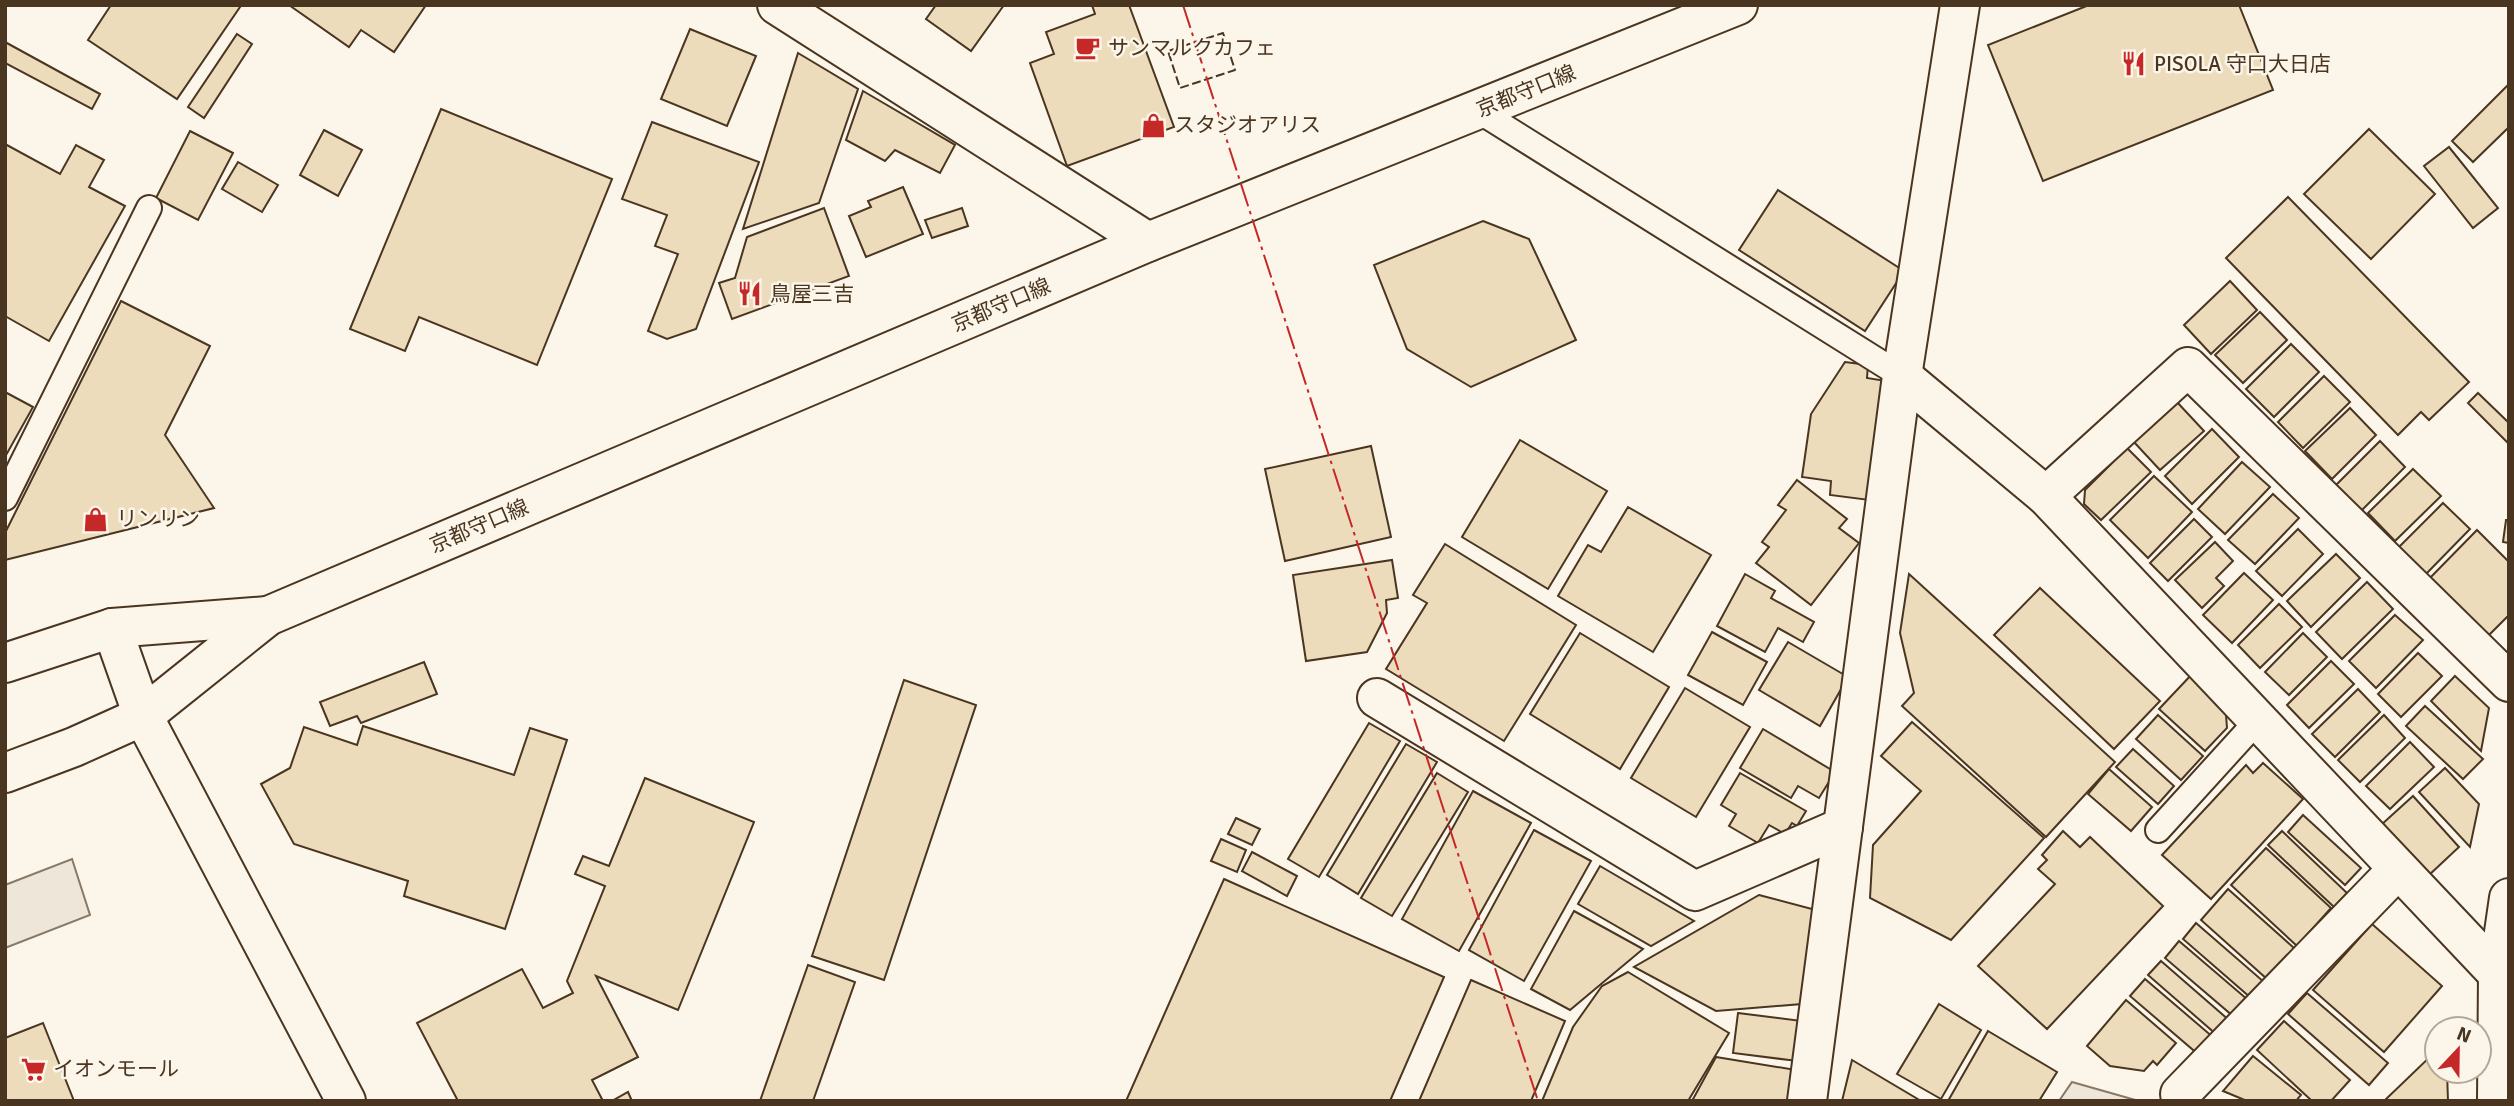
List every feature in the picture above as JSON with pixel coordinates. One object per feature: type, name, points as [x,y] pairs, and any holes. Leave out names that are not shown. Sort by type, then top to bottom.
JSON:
[{"type":"street","points":[[777,5],[1148,242]]},
{"type":"street","name":"京都守口線","points":[[5,773],[74,747],[143,716],[268,616],[1148,242],[1738,5]]},
{"type":"street","points":[[1807,1101],[1902,376],[1960,5]]},
{"type":"street","points":[[2046,496],[2188,367],[2509,682]]},
{"type":"street","points":[[1902,376],[2046,496],[2399,869],[2501,988]]},
{"type":"street","name":"京都守口線","points":[[5,663],[112,628],[268,616]]},
{"type":"street","points":[[112,628],[143,716],[346,1101]]},
{"type":"street","points":[[1377,698],[1695,891],[1843,827]]},
{"type":"street","points":[[2180,1094],[2399,869]]},
{"type":"street","points":[[2497,1101],[2501,988],[2509,898]]},
{"type":"lane","points":[[1479,110],[1902,376]]},
{"type":"lane","points":[[5,498],[149,208]]},
{"type":"lane","points":[[2158,830],[2258,719]]},
{"type":"shaded area","points":[[72,859],[90,915],[5,948],[5,885]]},
{"type":"shaded area","points":[[2072,1082],[2139,1101],[2059,1101]]},
{"type":"building","points":[[111,5],[240,7],[177,99],[88,40]]},
{"type":"building","points":[[289,5],[426,5],[394,52],[361,30],[349,47]]},
{"type":"building","points":[[936,5],[1004,5],[971,51],[926,19]]},
{"type":"building","points":[[1092,5],[1129,5],[1174,127],[1067,166],[1030,63],[1054,54],[1046,32],[1095,14]]},
{"type":"building","points":[[2089,5],[2239,5],[2273,90],[2043,181],[1988,45]]},
{"type":"building","points":[[690,29],[756,56],[727,126],[661,99]]},
{"type":"building","points":[[237,34],[252,44],[204,118],[188,107]]},
{"type":"building","points":[[5,42],[100,94],[92,109],[5,63]]},
{"type":"building","points":[[798,53],[858,89],[819,203],[743,229]]},
{"type":"building","points":[[2509,84],[2509,127],[2473,162],[2452,141]]},
{"type":"building","points":[[863,91],[955,145],[940,173],[895,150],[885,161],[846,140]]},
{"type":"building","points":[[441,109],[612,179],[537,365],[419,317],[405,351],[350,329]]},
{"type":"building","points":[[652,122],[759,162],[696,329],[667,339],[648,331],[678,254],[655,246],[667,215],[622,199]]},
{"type":"building","points":[[2369,129],[2435,194],[2371,259],[2304,194]]},
{"type":"building","points":[[324,130],[362,150],[338,196],[300,175]]},
{"type":"building","points":[[190,131],[233,153],[198,220],[156,198]]},
{"type":"building","points":[[5,144],[60,174],[76,145],[104,160],[89,187],[125,206],[49,341],[5,316]]},
{"type":"building","points":[[2449,147],[2498,208],[2473,228],[2424,166]]},
{"type":"building","points":[[238,162],[278,185],[262,212],[222,189]]},
{"type":"building","points":[[903,187],[923,234],[866,257],[849,216],[871,207],[868,201]]},
{"type":"building","points":[[1778,190],[1904,271],[1865,331],[1739,250]]},
{"type":"building","points":[[2288,197],[2469,382],[2429,420],[2421,412],[2398,435],[2226,258]]},
{"type":"building","points":[[824,208],[849,276],[732,319],[719,283],[735,278],[747,237]]},
{"type":"building","points":[[962,208],[968,226],[932,238],[925,220]]},
{"type":"building","points":[[1483,221],[1529,239],[1576,340],[1471,387],[1407,349],[1374,265]]},
{"type":"building","points":[[2230,281],[2257,310],[2211,354],[2184,325]]},
{"type":"building","points":[[121,301],[210,346],[165,435],[214,508],[5,560],[5,533]]},
{"type":"building","points":[[2260,312],[2287,340],[2243,383],[2215,355]]},
{"type":"building","points":[[2291,344],[2319,372],[2274,417],[2246,389]]},
{"type":"building","points":[[1845,362],[1868,365],[1867,378],[1892,382],[1877,501],[1830,495],[1831,481],[1802,477],[1811,414]]},
{"type":"building","points":[[2324,376],[2350,402],[2303,448],[2278,422]]},
{"type":"building","points":[[5,392],[33,407],[5,457]]},
{"type":"building","points":[[2478,393],[2509,423],[2509,444],[2468,403]]},
{"type":"building","points":[[2176,401],[2204,431],[2160,470],[2133,441]]},
{"type":"building","points":[[2350,408],[2376,435],[2332,479],[2305,451]]},
{"type":"building","points":[[2212,429],[2239,457],[2192,504],[2165,476]]},
{"type":"building","points":[[1520,440],[1607,491],[1548,589],[1462,537]]},
{"type":"building","points":[[2380,441],[2405,467],[2360,512],[2334,487]]},
{"type":"building","points":[[1371,446],[1391,537],[1285,561],[1265,469]]},
{"type":"building","points":[[2127,448],[2151,472],[2101,520],[2084,504],[2085,490]]},
{"type":"building","points":[[2242,462],[2270,487],[2225,534],[2198,509]]},
{"type":"building","points":[[2413,469],[2441,496],[2395,541],[2368,513]]},
{"type":"building","points":[[2154,476],[2192,512],[2148,558],[2110,520]]},
{"type":"building","points":[[1797,480],[1847,519],[1839,528],[1859,543],[1811,605],[1756,563],[1769,547],[1762,542],[1786,510],[1778,505]]},
{"type":"building","points":[[2273,494],[2299,518],[2255,564],[2228,540]]},
{"type":"building","points":[[2443,503],[2470,529],[2425,575],[2398,548]]},
{"type":"building","points":[[1628,507],[1711,555],[1653,652],[1558,596],[1588,545],[1601,552]]},
{"type":"building","points":[[2194,519],[2212,537],[2168,581],[2150,563]]},
{"type":"building","points":[[2506,520],[2509,520],[2509,543],[2503,542]]},
{"type":"building","points":[[2298,529],[2323,554],[2282,596],[2256,571]]},
{"type":"building","points":[[2477,530],[2509,562],[2509,615],[2482,642],[2424,584]]},
{"type":"building","points":[[2215,542],[2233,561],[2216,578],[2224,586],[2202,608],[2175,580]]},
{"type":"building","points":[[1445,544],[1576,625],[1504,741],[1386,669],[1427,603],[1413,595]]},
{"type":"building","points":[[2336,554],[2360,578],[2311,627],[2287,601]]},
{"type":"building","points":[[1392,560],[1398,598],[1386,600],[1387,613],[1367,652],[1306,661],[1293,575]]},
{"type":"building","points":[[2244,573],[2273,600],[2232,643],[2203,615]]},
{"type":"building","points":[[1745,574],[1775,591],[1771,598],[1814,622],[1803,642],[1778,628],[1765,652],[1717,626]]},
{"type":"building","points":[[1909,574],[2115,762],[2046,837],[1902,706],[1914,693],[1900,633]]},
{"type":"building","points":[[2367,582],[2393,609],[2342,659],[2316,632]]},
{"type":"building","points":[[2040,588],[2160,701],[2114,749],[1994,635]]},
{"type":"building","points":[[2279,604],[2302,627],[2260,668],[2238,645]]},
{"type":"building","points":[[2395,615],[2423,640],[2376,688],[2349,661]]},
{"type":"building","points":[[1712,632],[1767,662],[1743,705],[1688,675]]},
{"type":"building","points":[[1580,633],[1669,687],[1620,769],[1530,714]]},
{"type":"building","points":[[2303,633],[2327,657],[2289,695],[2265,672]]},
{"type":"building","points":[[1788,642],[1848,677],[1820,726],[1759,690]]},
{"type":"building","points":[[2418,653],[2442,676],[2401,717],[2378,694]]},
{"type":"building","points":[[2331,661],[2354,684],[2309,728],[2287,705]]},
{"type":"building","points":[[424,662],[437,694],[361,723],[357,716],[330,726],[320,702]]},
{"type":"building","points":[[2194,672],[2225,702],[2227,728],[2205,751],[2159,709]]},
{"type":"building","points":[[2455,676],[2489,708],[2481,751],[2431,701]]},
{"type":"building","points":[[904,680],[976,705],[884,980],[812,956]]},
{"type":"building","points":[[1685,688],[1750,727],[1696,817],[1631,778]]},
{"type":"building","points":[[2358,689],[2380,712],[2335,757],[2312,734]]},
{"type":"building","points":[[2425,706],[2483,759],[2463,779],[2406,726]]},
{"type":"building","points":[[2158,715],[2203,756],[2181,780],[2136,739]]},
{"type":"building","points":[[2384,715],[2405,738],[2360,782],[2338,760]]},
{"type":"building","points":[[1912,722],[2044,838],[1951,940],[1870,898],[1873,845],[1921,791],[1881,756]]},
{"type":"building","points":[[1369,723],[1400,741],[1319,877],[1288,859]]},
{"type":"building","points":[[363,726],[514,775],[530,728],[567,740],[505,929],[404,896],[408,881],[294,844],[261,784],[290,768],[304,727],[357,745]]},
{"type":"building","points":[[1763,729],[1835,772],[1819,798],[1798,786],[1791,798],[1740,768]]},
{"type":"building","points":[[2410,742],[2434,767],[2390,809],[2366,786]]},
{"type":"building","points":[[1406,744],[1437,762],[1358,894],[1327,875]]},
{"type":"building","points":[[2133,749],[2174,786],[2158,804],[2116,767]]},
{"type":"building","points":[[2263,763],[2303,799],[2211,899],[2162,855],[2246,765],[2253,773]]},
{"type":"building","points":[[2445,768],[2479,804],[2470,847],[2419,792]]},
{"type":"building","points":[[2109,769],[2152,807],[2131,831],[2088,794]]},
{"type":"building","points":[[1437,773],[1468,792],[1392,916],[1361,898]]},
{"type":"building","points":[[1740,773],[1806,811],[1797,826],[1792,823],[1785,834],[1769,825],[1758,843],[1729,826],[1736,814],[1721,805]]},
{"type":"building","points":[[645,778],[754,822],[678,1010],[596,976],[638,1057],[592,1080],[603,1101],[458,1101],[417,1023],[522,969],[543,1008],[573,993],[567,981],[605,886],[575,874],[583,856],[609,866]]},
{"type":"building","points":[[1473,791],[1531,823],[1459,951],[1402,919]]},
{"type":"building","points":[[2413,796],[2459,847],[2428,876],[2381,825]]},
{"type":"building","points":[[2303,815],[2361,868],[2345,885],[2288,832]]},
{"type":"building","points":[[1236,818],[1260,829],[1252,845],[1228,834]]},
{"type":"building","points":[[1534,830],[1591,861],[1524,981],[1469,950]]},
{"type":"building","points":[[2063,831],[2080,847],[2090,837],[2163,906],[2047,1029],[1978,966],[2055,884],[2038,869],[2047,860],[2042,855]]},
{"type":"building","points":[[2282,831],[2347,893],[2334,907],[2268,845]]},
{"type":"building","points":[[1221,839],[1246,850],[1237,872],[1211,861]]},
{"type":"building","points":[[2266,848],[2331,908],[2297,946],[2231,885]]},
{"type":"building","points":[[1252,852],[1297,876],[1287,896],[1242,871]]},
{"type":"building","points":[[1600,866],[1694,921],[1651,946],[1578,904]]},
{"type":"building","points":[[1224,879],[1444,977],[1390,1101],[1126,1101]]},
{"type":"building","points":[[2228,889],[2294,948],[2267,979],[2201,920]]},
{"type":"building","points":[[1759,895],[1827,913],[1802,1004],[1716,1011],[1634,967]]},
{"type":"building","points":[[1574,911],[1643,949],[1570,1010],[1531,989]]},
{"type":"building","points":[[2196,923],[2264,982],[2251,998],[2183,939]]},
{"type":"building","points":[[2372,924],[2442,986],[2384,1052],[2313,990]]},
{"type":"building","points":[[2179,941],[2248,1000],[2233,1016],[2165,958]]},
{"type":"building","points":[[2161,961],[2230,1021],[2217,1035],[2148,975]]},
{"type":"building","points":[[808,965],[855,982],[813,1101],[760,1101]]},
{"type":"building","points":[[1628,972],[1729,1033],[1688,1101],[1542,1101],[1573,1027],[1602,986]]},
{"type":"building","points":[[2145,979],[2214,1038],[2199,1055],[2130,996]]},
{"type":"building","points":[[1471,980],[1565,1021],[1531,1101],[1419,1101]]},
{"type":"building","points":[[2307,993],[2388,1063],[2369,1085],[2288,1014]]},
{"type":"building","points":[[2126,1000],[2176,1043],[2157,1065],[2153,1061],[2144,1071],[2110,1066],[2087,1046]]},
{"type":"building","points":[[1939,1004],[1981,1030],[1941,1099],[1897,1074]]},
{"type":"building","points":[[1738,1013],[1802,1021],[1797,1061],[1733,1053]]},
{"type":"building","points":[[2284,1021],[2350,1080],[2331,1101],[2312,1101],[2257,1050]]},
{"type":"building","name":"イオンモール","points":[[43,1023],[74,1101],[5,1101],[5,1038]]},
{"type":"building","points":[[1988,1031],[2057,1072],[2039,1101],[1948,1101]]},
{"type":"building","points":[[2253,1056],[2301,1095],[2296,1101],[2247,1101],[2223,1091]]},
{"type":"building","points":[[1716,1057],[1796,1070],[1791,1101],[1692,1101]]},
{"type":"building","points":[[1852,1060],[1921,1101],[1842,1101]]},
{"type":"building","points":[[2423,1063],[2423,1085],[2447,1085],[2448,1101],[2384,1101]]},
{"type":"building","points":[[628,1092],[632,1101],[612,1101]]},
{"type":"fence","points":[[1223,33],[1235,70],[1180,88],[1168,51],[1223,33]]},
{"type":"power","points":[[1183,5],[1538,1101]]},
{"type":"place","name":"サンマルクカフェ","points":[[1088,48]]},
{"type":"place","name":"PISOLA 守口大日店","points":[[2134,64]]},
{"type":"place","name":"スタジオアリス","points":[[1154,125]]},
{"type":"place","name":"鳥屋三吉","points":[[750,294]]},
{"type":"place","name":"リンリン","points":[[96,519]]},
{"type":"place","name":"イオンモール","points":[[33,1069]]}]
